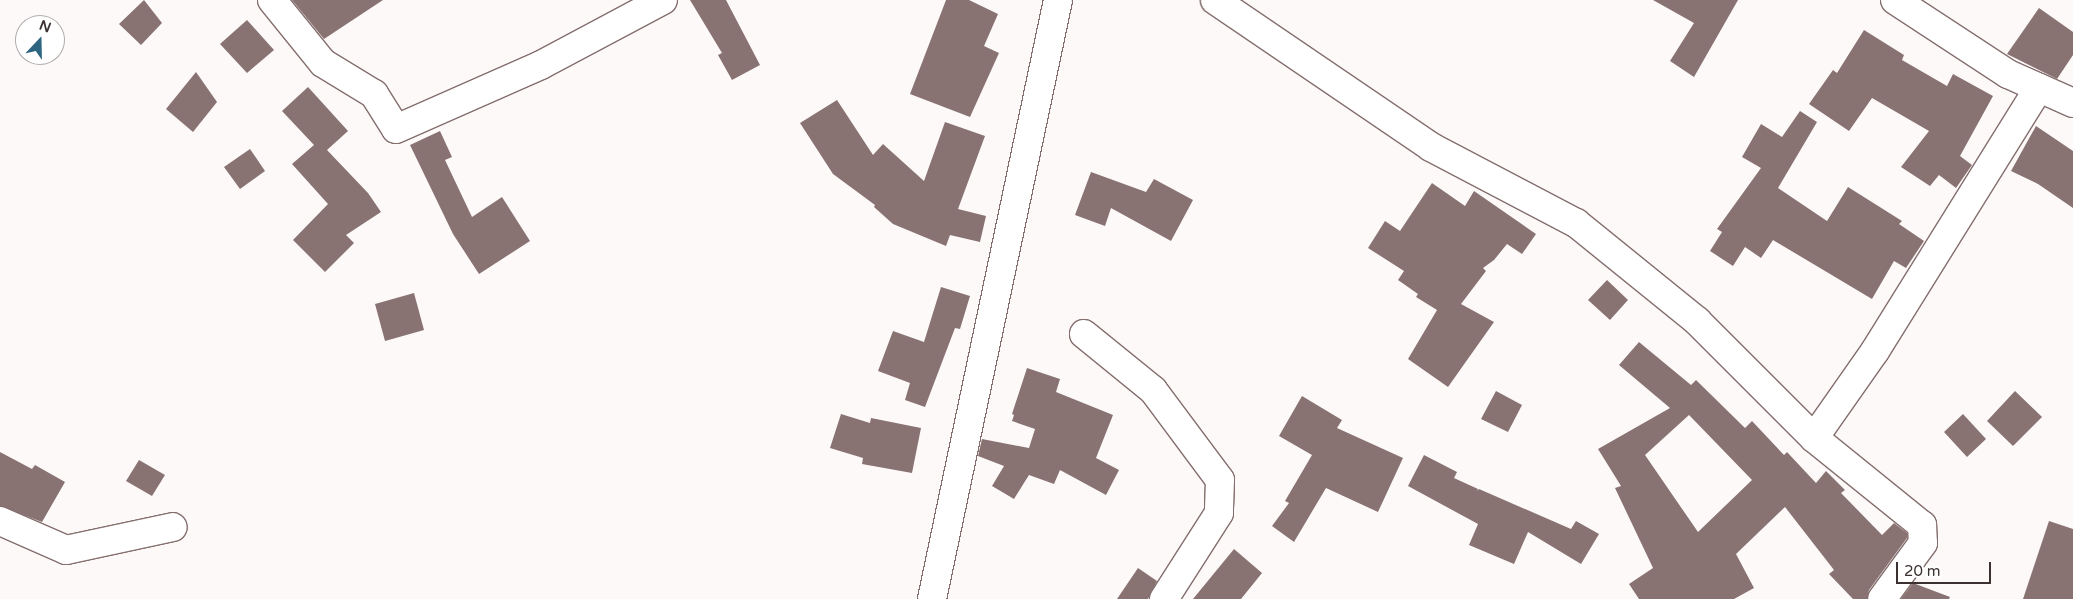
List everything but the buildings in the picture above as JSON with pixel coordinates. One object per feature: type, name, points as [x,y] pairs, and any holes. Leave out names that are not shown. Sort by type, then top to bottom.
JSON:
[{"type":"street","points":[[272,0],[323,63],[374,94],[396,129],[541,65],[663,0]]},
{"type":"street","points":[[932,599],[1058,0]]},
{"type":"street","points":[[1215,0],[1431,147],[1576,223],[1697,321],[1814,438],[1922,525],[1923,542],[1882,599]]},
{"type":"street","points":[[1895,0],[2008,74],[2073,104]]},
{"type":"street","points":[[1814,438],[1875,351],[2039,88]]},
{"type":"street","points":[[1084,334],[1153,390],[1220,480],[1219,513],[1164,599]]},
{"type":"street","points":[[0,521],[66,550],[173,527]]}]
